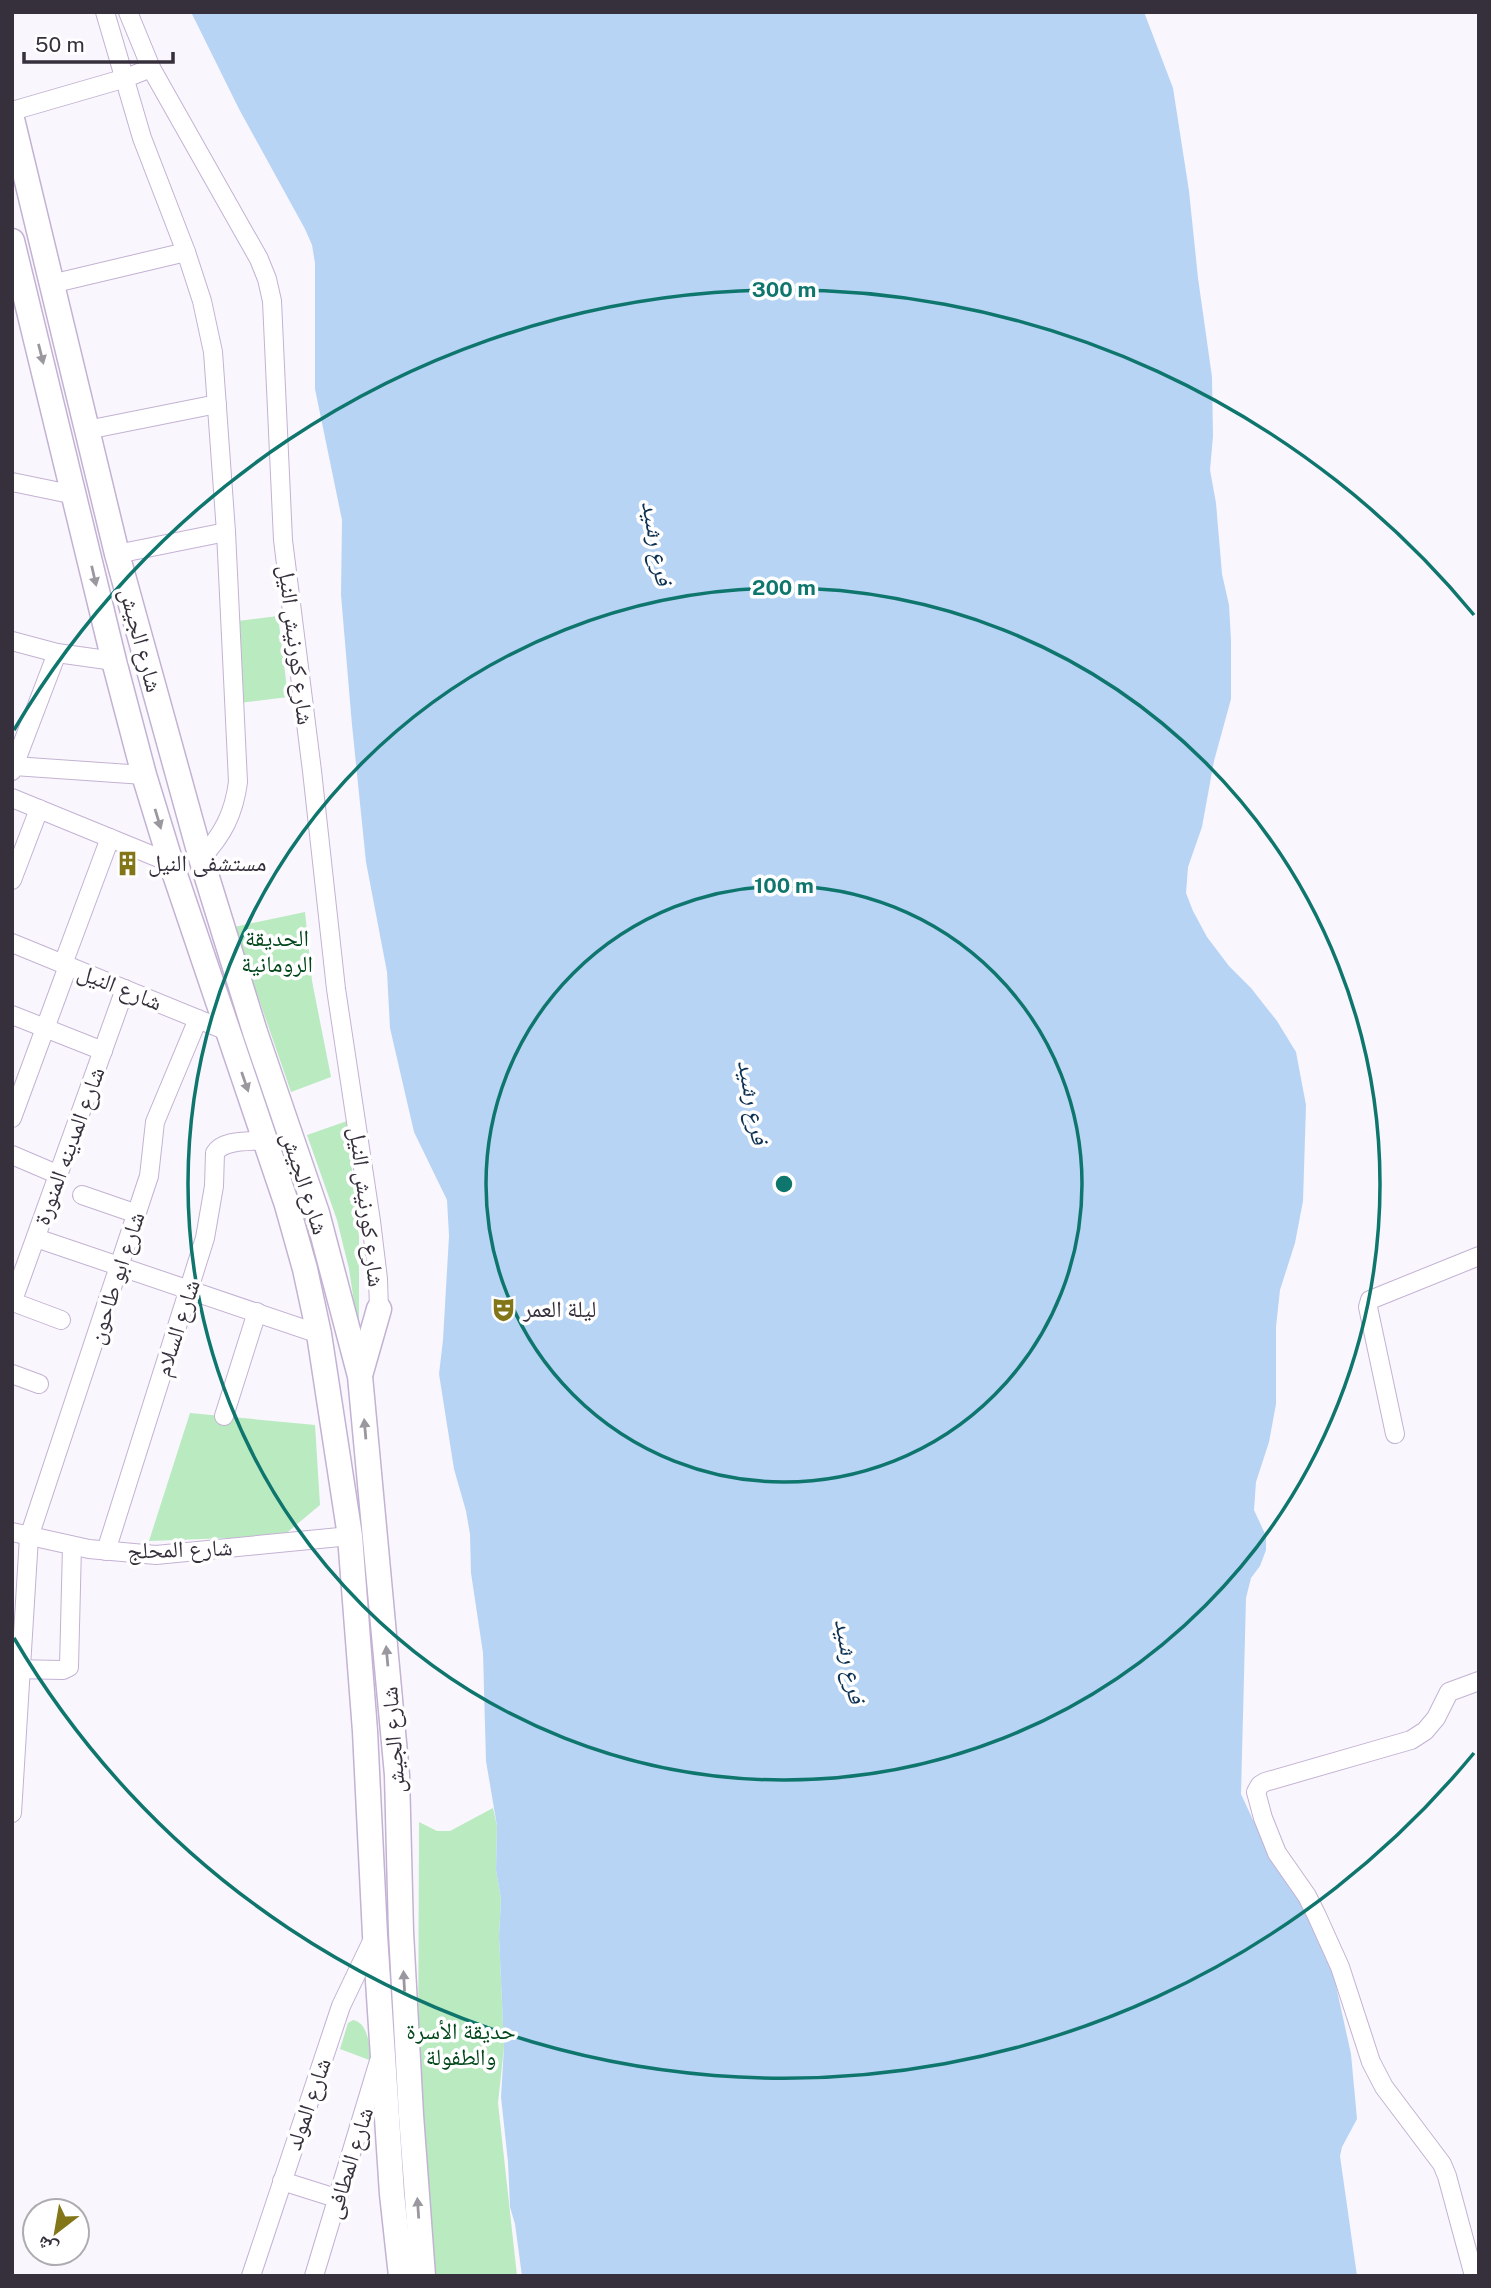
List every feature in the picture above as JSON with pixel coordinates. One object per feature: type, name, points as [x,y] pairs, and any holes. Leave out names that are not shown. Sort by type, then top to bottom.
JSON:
[{"type":"main road","name":"شارع الجيش","points":[[12,119],[117,554],[201,858],[255,1032],[317,1213],[360,1376],[397,1775],[401,1931],[423,2276]]},
{"type":"main road","name":"شارع الجيش","points":[[12,241],[22,315],[75,495],[144,775],[291,1218],[319,1334],[350,1536],[365,1731],[382,2050],[401,2276]]},
{"type":"main road","points":[[360,1376],[379,1309]]},
{"type":"street","points":[[105,12],[142,138],[186,251],[202,301],[213,352],[226,532],[238,782],[236,799],[223,831],[201,858]]},
{"type":"street","name":"شارع كورنيش النيل","points":[[128,12],[151,68],[259,259],[272,301],[283,540],[336,989],[371,1221],[379,1309]]},
{"type":"street","points":[[12,111],[126,78],[151,68]]},
{"type":"street","points":[[51,284],[186,251]]},
{"type":"street","points":[[87,430],[216,404]]},
{"type":"street","points":[[12,482],[75,495]]},
{"type":"street","points":[[117,554],[226,532]]},
{"type":"street","points":[[12,641],[57,653],[114,661]]},
{"type":"street","points":[[57,653],[13,769],[144,775]]},
{"type":"street","points":[[12,798],[171,863]]},
{"type":"street","points":[[12,880],[39,809]]},
{"type":"street","points":[[12,1118],[17,1090],[46,1028],[65,965],[110,838]]},
{"type":"street","name":"شارع النيل","points":[[12,943],[228,1031]]},
{"type":"street","name":"شارع المدينه المنورة","points":[[12,1303],[125,989]]},
{"type":"street","points":[[12,1015],[103,1051]]},
{"type":"street","name":"شارع ابو طاحون","points":[[12,1813],[21,1535],[137,1214],[152,1165],[152,1132],[155,1122],[198,1019]]},
{"type":"street","name":"شارع السلام","points":[[106,1551],[211,1212],[217,1149],[224,1144],[265,1140]]},
{"type":"street","points":[[12,1155],[59,1175]]},
{"type":"street","points":[[82,1195],[137,1214]]},
{"type":"street","points":[[36,1238],[319,1334]]},
{"type":"street","points":[[1395,1434],[1368,1307],[1370,1300],[1479,1256]]},
{"type":"street","points":[[12,1303],[61,1320]]},
{"type":"street","points":[[224,1416],[257,1312]]},
{"type":"street","points":[[12,1374],[39,1384]]},
{"type":"street","name":"شارع المحلج","points":[[21,1535],[72,1546],[156,1555],[350,1536]]},
{"type":"street","points":[[16,1669],[64,1670],[69,1667],[72,1546]]},
{"type":"street","points":[[1474,2276],[1442,2164],[1377,2074],[1364,2044],[1340,1967],[1307,1896],[1277,1853],[1256,1792],[1265,1782],[1411,1740],[1425,1731],[1436,1718],[1449,1692],[1479,1681]]},
{"type":"street","name":"شارع المولد","points":[[251,2276],[341,2007],[375,1935]]},
{"type":"street","name":"شارع المطافى","points":[[314,2276],[382,2050]]},
{"type":"street","points":[[282,2181],[338,2199]]},
{"type":"green space","points":[[278,616],[288,697],[239,703],[229,622]]},
{"type":"green space","name":"الحديقة الرومانية","points":[[305,912],[312,981],[331,1077],[291,1092],[234,927]]},
{"type":"green space","points":[[347,1121],[359,1236],[359,1335],[349,1269],[337,1220],[307,1135]]},
{"type":"green space","points":[[190,1413],[315,1425],[320,1505],[283,1536],[149,1541]]},
{"type":"green space","name":"حديقة الأسرة والطفولة","points":[[493,1808],[497,1826],[496,1870],[501,1899],[499,1936],[504,2047],[498,2103],[517,2276],[434,2276],[418,2084],[419,1822],[437,1831],[450,1831]]},
{"type":"green space","points":[[353,2020],[365,2031],[372,2061],[340,2049],[348,2023]]},
{"type":"water","name":"فرع رشيد","points":[[191,12],[1144,12],[1173,88],[1189,191],[1212,377],[1213,436],[1210,470],[1216,503],[1222,574],[1229,605],[1231,640],[1231,699],[1214,761],[1202,827],[1188,867],[1186,893],[1207,937],[1277,1021],[1296,1052],[1306,1105],[1303,1201],[1295,1243],[1280,1290],[1276,1327],[1276,1404],[1269,1442],[1256,1482],[1254,1510],[1266,1536],[1266,1550],[1260,1566],[1251,1578],[1246,1598],[1241,1794],[1253,1820],[1274,1851],[1327,1945],[1351,2054],[1357,2119],[1340,2156],[1357,2276],[522,2276],[510,2207],[501,2097],[504,2047],[499,1936],[501,1899],[496,1870],[497,1826],[486,1761],[483,1653],[471,1573],[470,1534],[454,1469],[439,1374],[449,1236],[447,1200],[414,1132],[390,1028],[387,972],[366,862],[341,595],[342,520],[315,389],[315,263],[312,245],[305,229],[239,109]]},
{"type":"place","name":"مستشفى النيل","points":[[128,863]]},
{"type":"place","name":"ليلة العمر","points":[[503,1309]]}]
